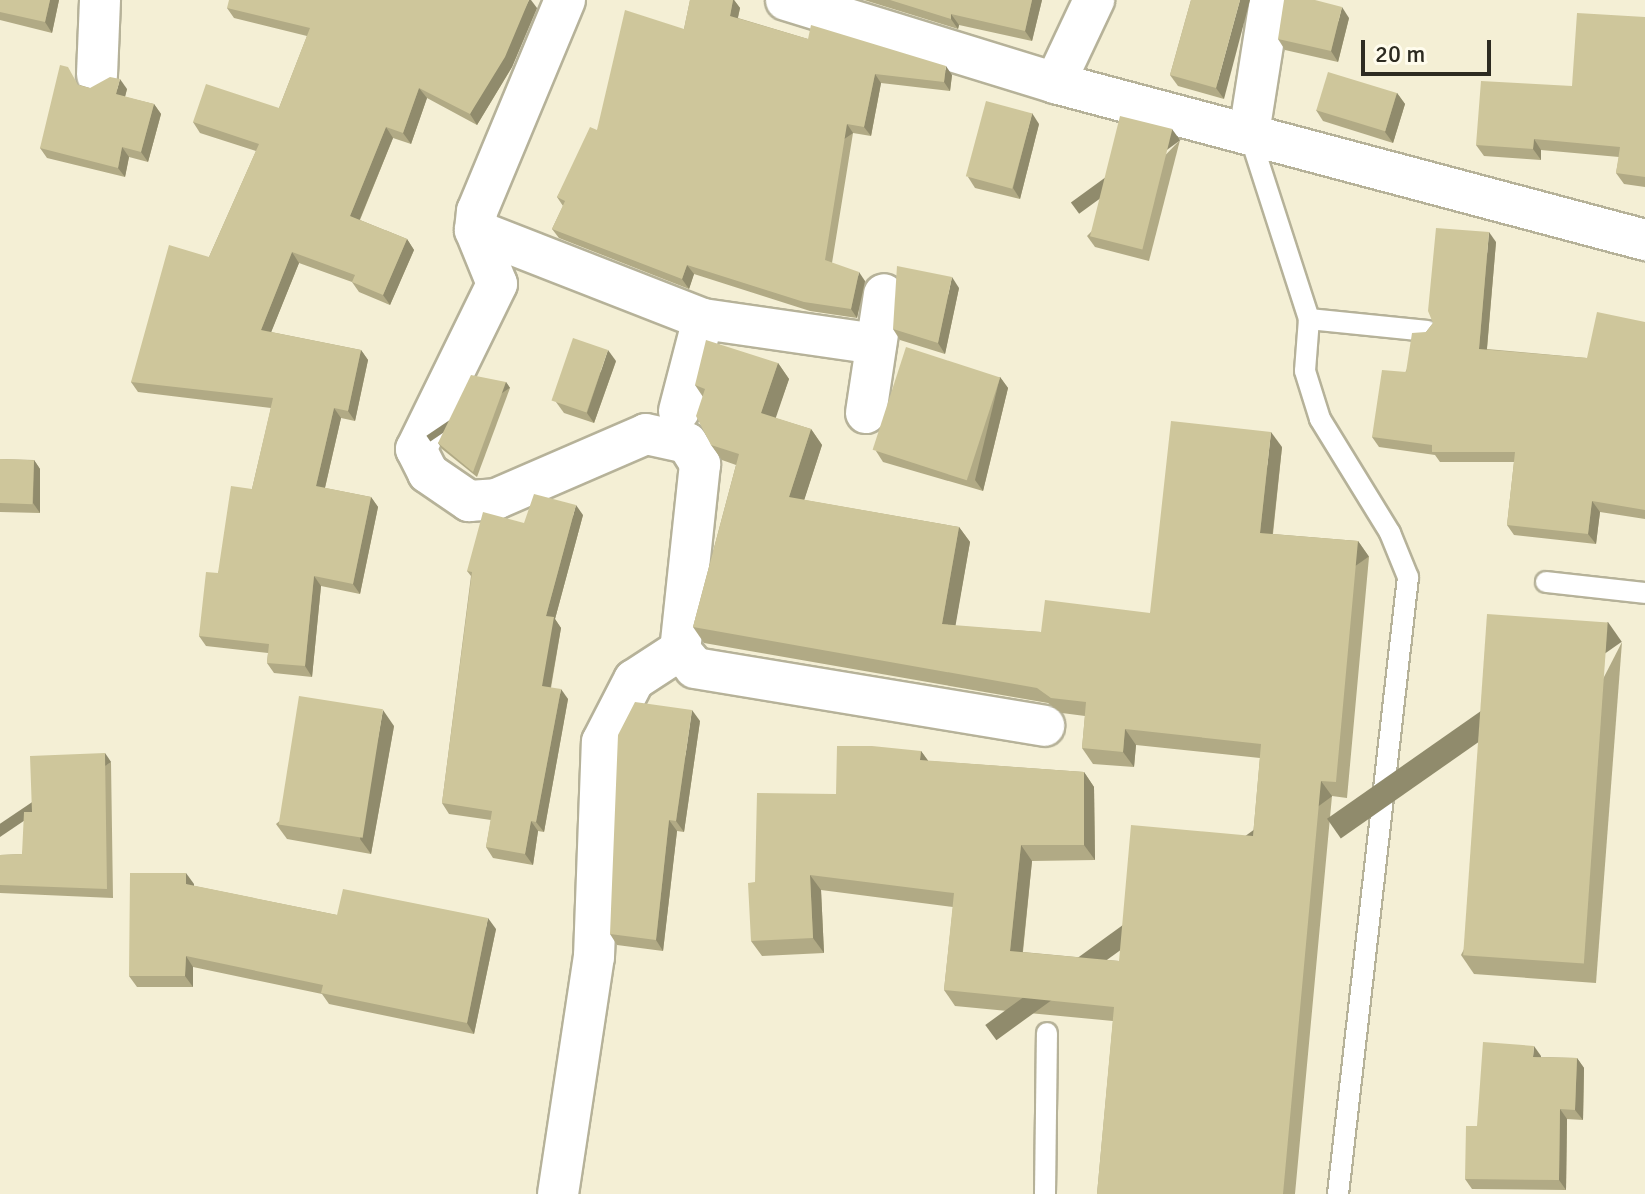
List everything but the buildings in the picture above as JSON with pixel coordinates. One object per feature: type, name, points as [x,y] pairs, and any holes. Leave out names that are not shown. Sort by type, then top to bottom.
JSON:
[{"type":"street","points":[[97,75],[100,0]]},
{"type":"street","points":[[565,0],[477,211],[475,230],[497,284],[416,449],[428,473],[469,501],[496,499],[646,434],[687,443],[700,464],[680,650],[695,668],[1044,726]]},
{"type":"street","points":[[786,0],[1055,83],[1645,240]]},
{"type":"street","points":[[1055,83],[1094,0]]},
{"type":"street","points":[[1249,133],[1270,0]]},
{"type":"street","points":[[475,230],[703,319],[876,344]]},
{"type":"street","points":[[866,413],[884,294]]},
{"type":"street","points":[[679,411],[703,319]]},
{"type":"street","points":[[558,1194],[594,957],[602,742],[634,680],[680,650]]},
{"type":"lane","points":[[1249,133],[1309,319],[1305,371],[1320,419],[1390,533],[1408,577],[1338,1194]]},
{"type":"lane","points":[[1309,319],[1427,331]]},
{"type":"lane","points":[[1546,582],[1645,593]]},
{"type":"lane","points":[[1045,1194],[1047,1033]]}]
